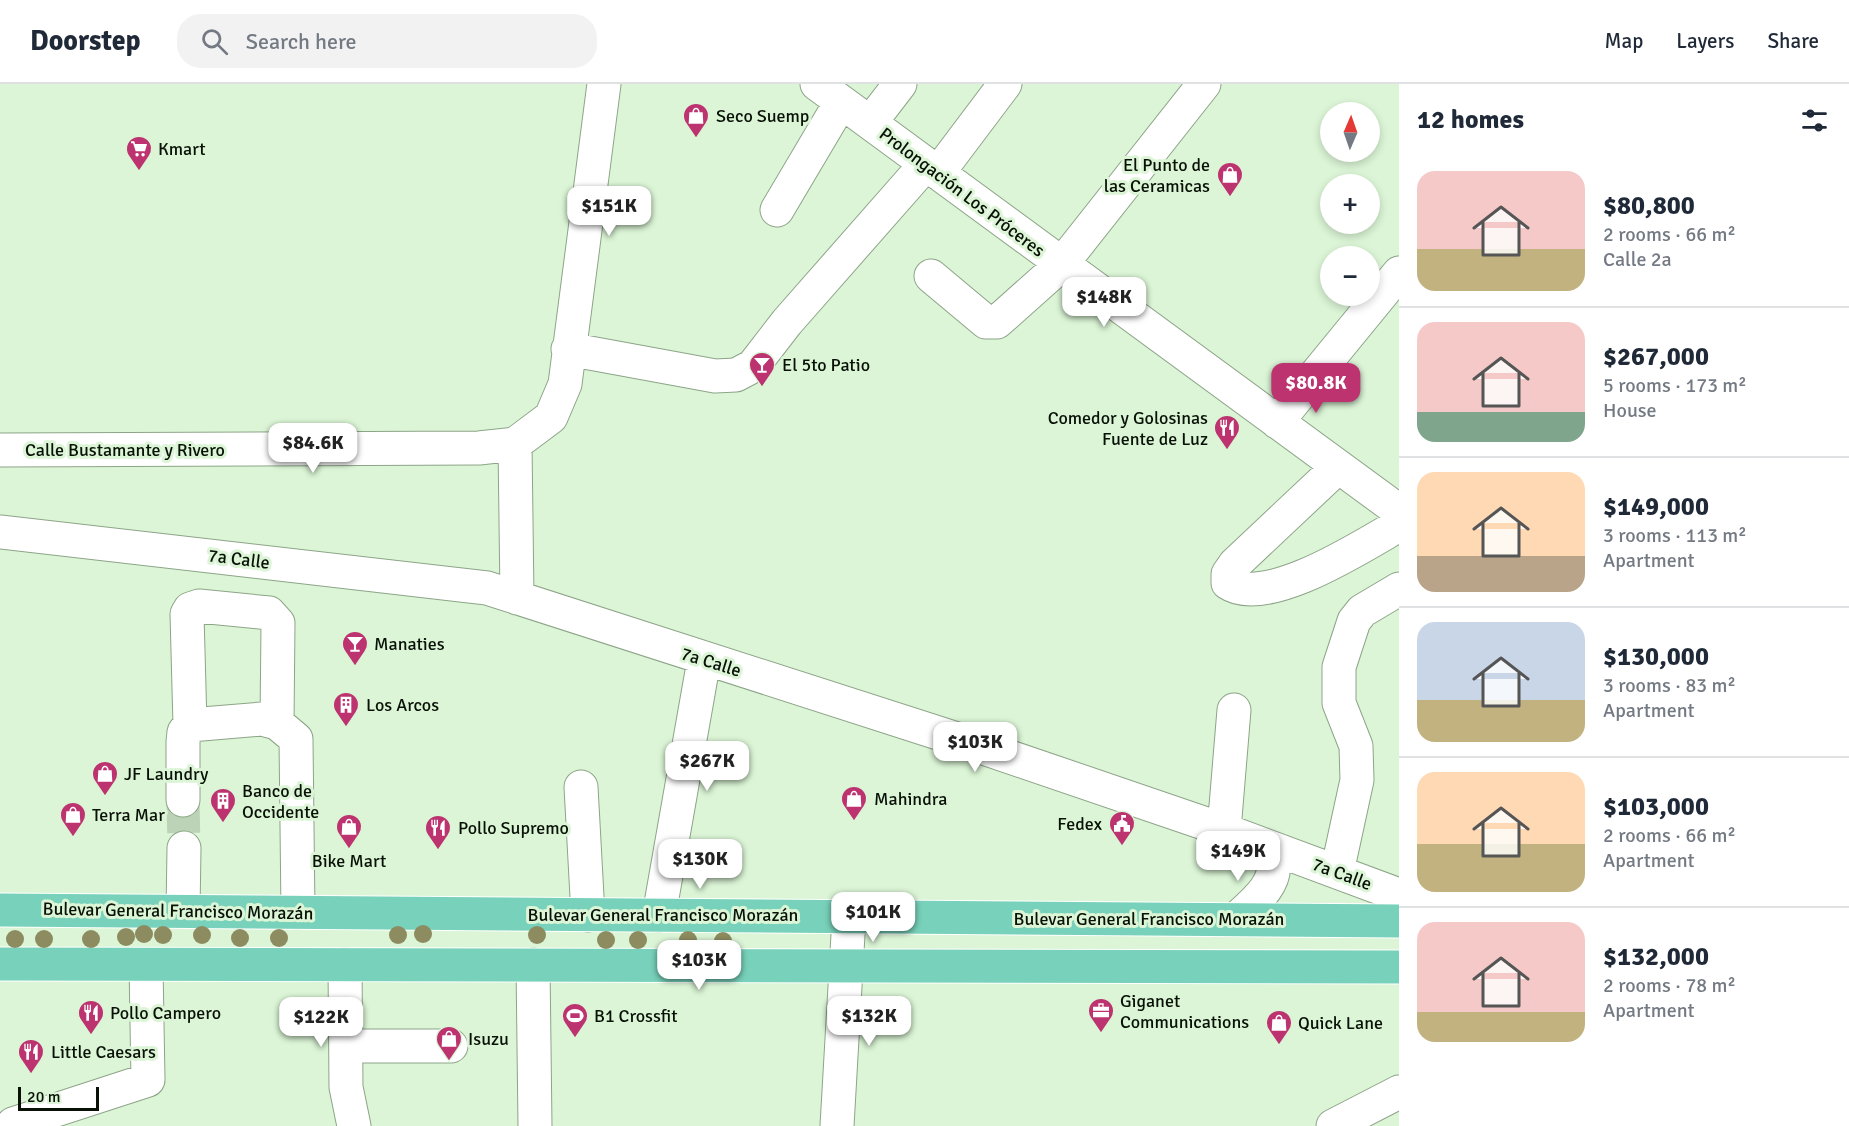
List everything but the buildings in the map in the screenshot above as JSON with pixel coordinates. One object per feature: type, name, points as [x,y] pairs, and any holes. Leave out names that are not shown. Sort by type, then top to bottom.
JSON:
[{"type":"main road","name":"Bulevar General Francisco Morazán","points":[[0,910],[1399,921]]},
{"type":"main road","points":[[0,964],[1399,967]]},
{"type":"street","points":[[517,598],[515,444],[551,417],[565,384],[604,84]]},
{"type":"street","points":[[870,123],[900,84]]},
{"type":"street","points":[[568,349],[715,376],[736,375],[753,366],[787,322],[932,169],[1005,84]]},
{"type":"street","points":[[931,276],[986,322],[997,322],[1061,265],[1204,84]]},
{"type":"street","points":[[777,210],[829,93]]},
{"type":"street","name":"Prolongación Los Próceres","points":[[829,93],[1399,511]]},
{"type":"street","points":[[1277,422],[1399,273]]},
{"type":"street","name":"Calle Bustamante y Rivero","points":[[0,450],[479,448],[515,444]]},
{"type":"street","points":[[1338,467],[1235,564],[1228,574],[1228,583],[1234,586],[1258,587],[1289,583],[1314,572],[1399,525]]},
{"type":"street","name":"7a Calle","points":[[0,532],[487,588],[704,660],[963,741],[1224,830],[1399,895]]},
{"type":"street","points":[[1337,872],[1357,780],[1356,746],[1339,703],[1339,667],[1354,621],[1362,610],[1380,598],[1399,590]]},
{"type":"street","points":[[183,800],[183,742],[184,732],[190,725],[186,614],[190,609],[199,606],[269,613],[275,617],[278,622],[277,723]]},
{"type":"street","points":[[659,915],[704,660]]},
{"type":"street","points":[[1224,830],[1234,710]]},
{"type":"street","points":[[190,725],[262,719],[277,723],[296,739],[298,912]]},
{"type":"street","points":[[581,788],[588,915]]},
{"type":"street","points":[[1236,919],[1261,895],[1272,877],[1272,860],[1260,844]]},
{"type":"street","points":[[183,911],[184,848]]},
{"type":"street","points":[[837,1126],[849,916]]},
{"type":"street","points":[[13,1124],[148,1080],[147,964]]},
{"type":"street","points":[[345,965],[346,1087],[354,1126]]},
{"type":"street","points":[[533,965],[535,1126]]},
{"type":"street","points":[[346,1046],[451,1046]]},
{"type":"street","points":[[1334,1126],[1399,1092]]},
{"type":"tunnel","points":[[183,800],[184,848]]},
{"type":"place","name":"Seco Suemp","points":[[696,139]]},
{"type":"place","name":"Kmart","points":[[139,172]]},
{"type":"place","name":"El Punto de las Ceramicas","points":[[1230,198]]},
{"type":"place","name":"El 5to Patio","points":[[762,388]]},
{"type":"place","name":"Comedor y Golosinas Fuente de Luz","points":[[1227,451]]},
{"type":"place","name":"Manaties","points":[[355,667]]},
{"type":"place","name":"Los Arcos","points":[[346,728]]},
{"type":"place","name":"JF Laundry","points":[[105,797]]},
{"type":"place","name":"Mahindra","points":[[854,822]]},
{"type":"place","name":"Banco de Occidente","points":[[223,824]]},
{"type":"place","name":"Terra Mar","points":[[73,838]]},
{"type":"place","name":"Fedex","points":[[1122,847]]},
{"type":"place","name":"Bike Mart","points":[[349,850]]},
{"type":"place","name":"Pollo Supremo","points":[[438,851]]},
{"type":"place","name":"Giganet Communications","points":[[1101,1034]]},
{"type":"place","name":"Pollo Campero","points":[[91,1036]]},
{"type":"place","name":"B1 Crossfit","points":[[575,1039]]},
{"type":"place","name":"Quick Lane","points":[[1279,1046]]},
{"type":"place","name":"Isuzu","points":[[449,1062]]},
{"type":"place","name":"Little Caesars","points":[[31,1075]]}]
